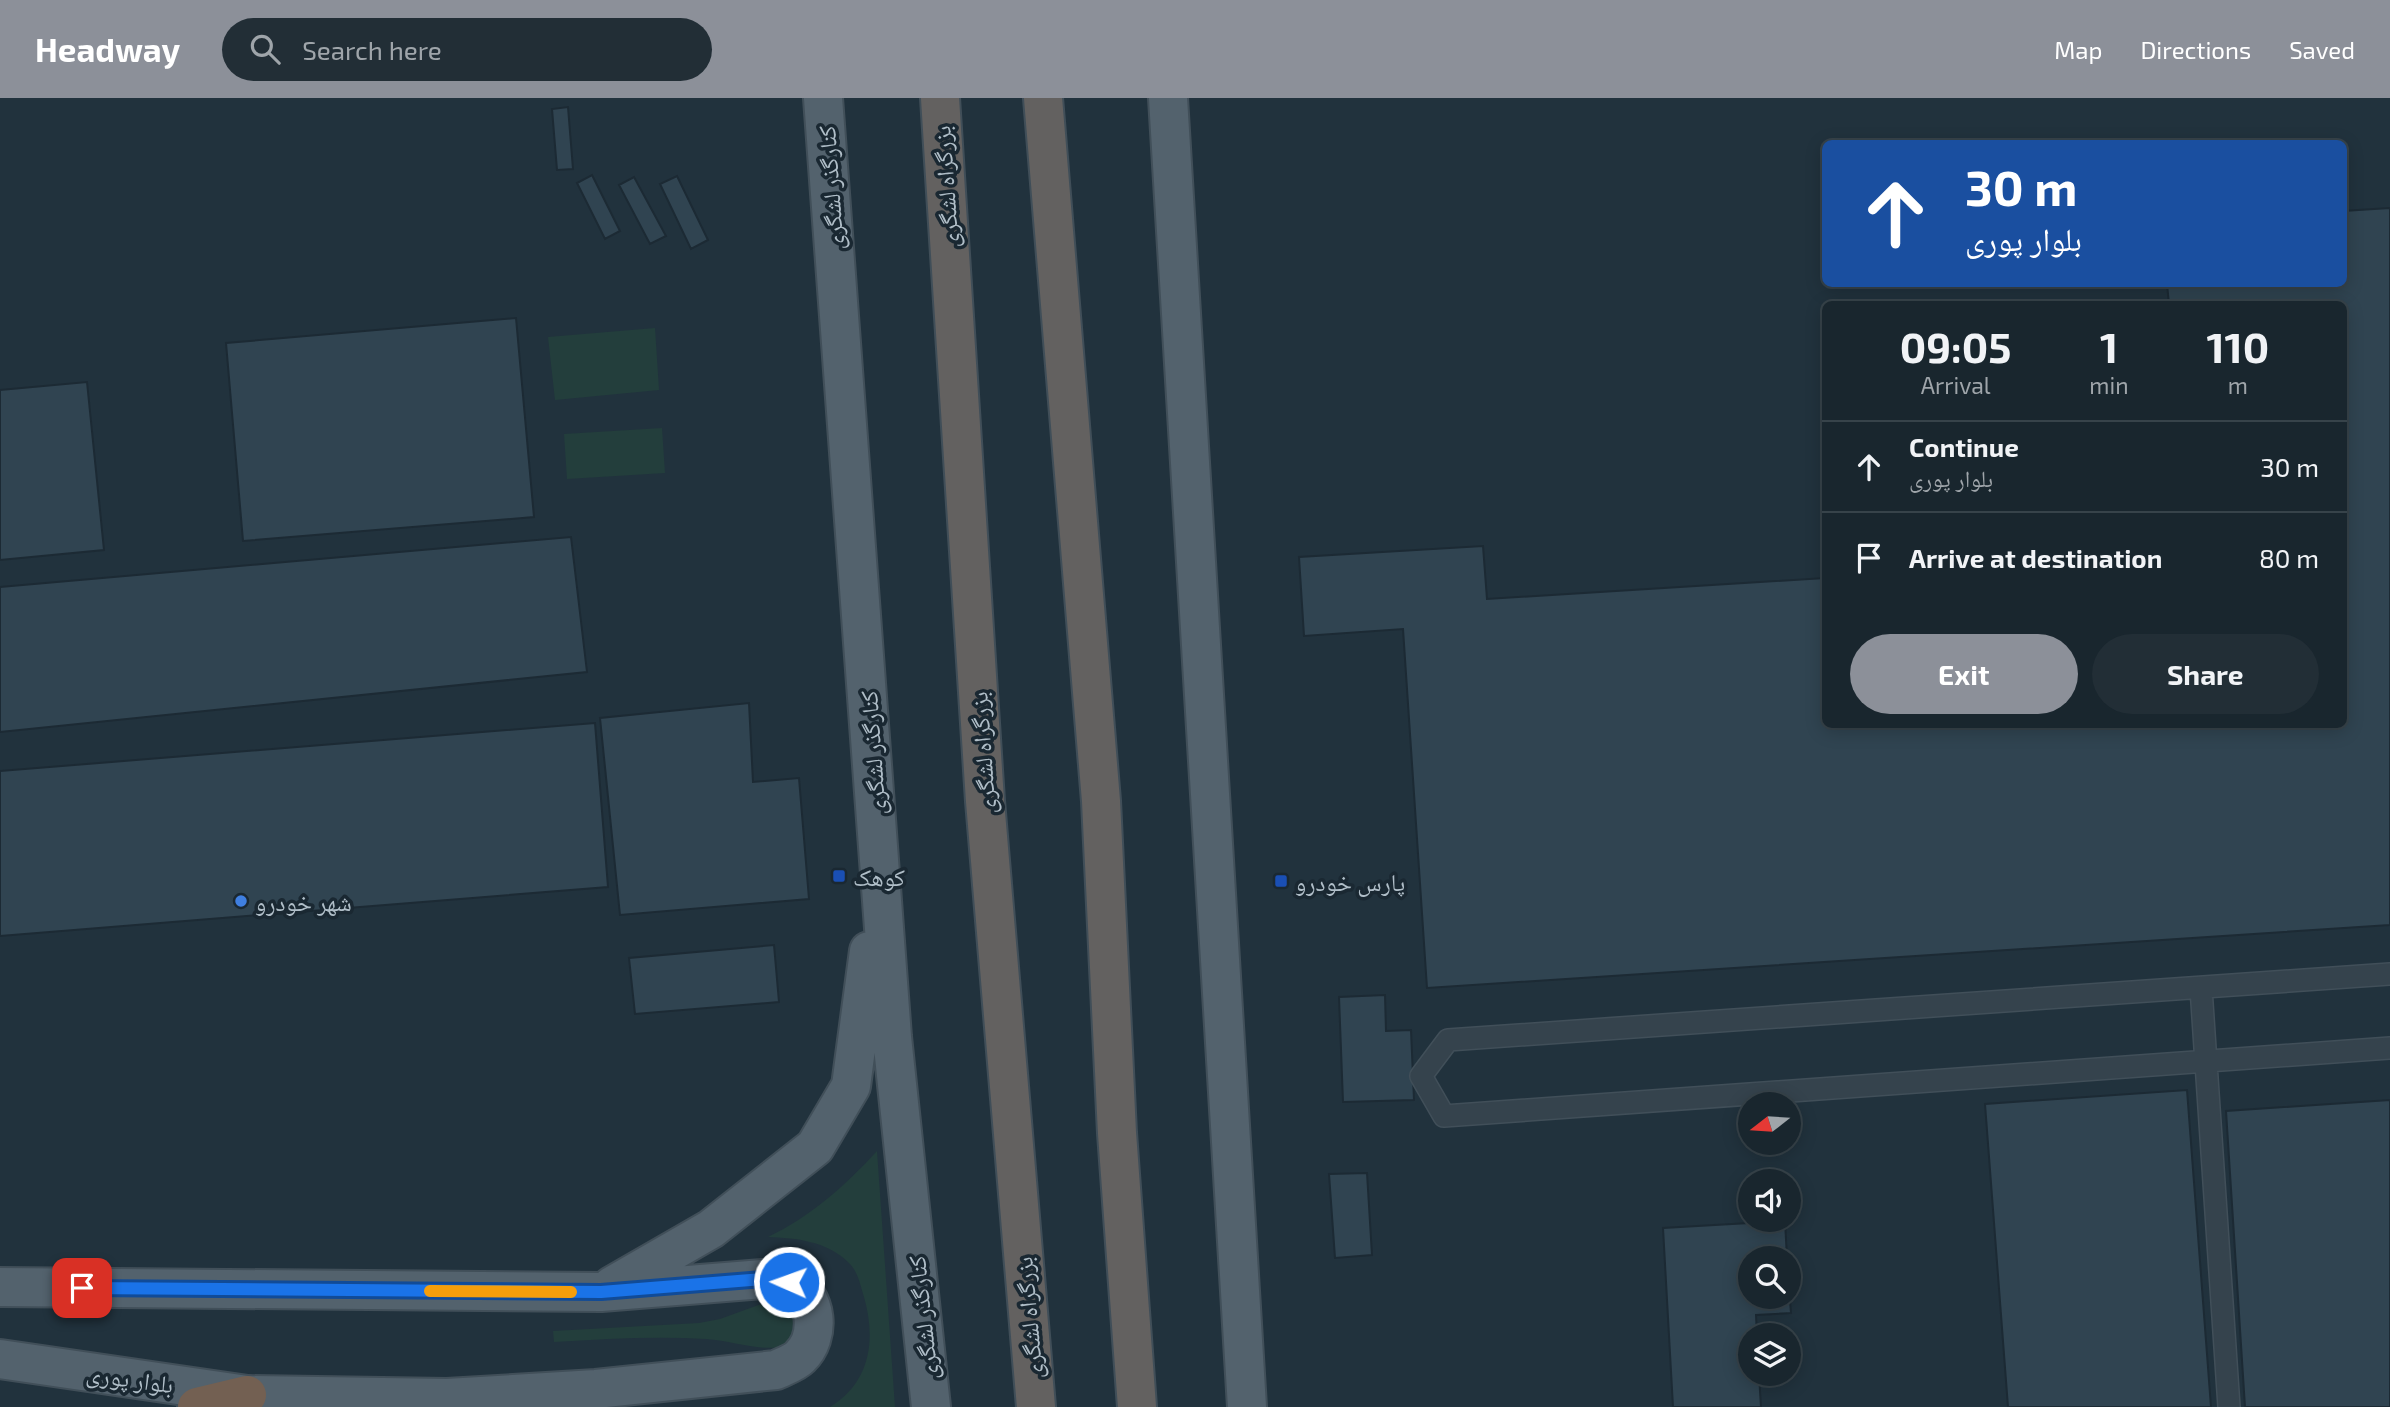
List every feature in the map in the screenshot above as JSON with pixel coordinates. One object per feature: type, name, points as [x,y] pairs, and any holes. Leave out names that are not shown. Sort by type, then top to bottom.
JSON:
[{"type":"highway","name":"بزرگراه لشگری","points":[[940,98],[985,801],[1036,1407]]},
{"type":"highway","points":[[1043,98],[1101,801],[1117,1133],[1137,1407]]},
{"type":"highway","points":[[197,1407],[247,1395]]},
{"type":"main road","name":"کنارگذر لشگری","points":[[823,98],[892,1037],[931,1407]]},
{"type":"main road","points":[[1168,98],[1247,1407]]},
{"type":"main road","points":[[0,1287],[601,1292],[711,1229],[815,1147],[851,1086],[880,862]]},
{"type":"main road","name":"بلوار پوری","points":[[0,1359],[247,1395],[447,1398],[596,1389],[776,1370],[799,1360],[815,1331],[807,1297],[789,1282],[763,1279],[601,1292]]},
{"type":"main road","points":[[596,1389],[664,1407]]},
{"type":"lane","points":[[2390,974],[1448,1040],[1421,1076],[1444,1116],[2390,1048]]},
{"type":"lane","points":[[2201,988],[2229,1407]]},
{"type":"green space","points":[[655,328],[659,390],[555,400],[548,337]]},
{"type":"green space","points":[[662,428],[665,473],[567,479],[564,434]]},
{"type":"green space","points":[[877,1151],[895,1407],[830,1407],[854,1385],[867,1358],[870,1328],[858,1278],[849,1263],[821,1245],[768,1237],[827,1199]]},
{"type":"green space","points":[[764,1303],[785,1306],[795,1314],[795,1327],[786,1346],[766,1348],[706,1339],[668,1338],[554,1342],[553,1331],[699,1323],[720,1319]]},
{"type":"building","points":[[568,107],[573,169],[557,170],[552,109]]},
{"type":"building","points":[[592,175],[620,231],[605,239],[577,183]]},
{"type":"building","points":[[677,176],[708,240],[691,249],[660,184]]},
{"type":"building","points":[[634,177],[666,236],[650,244],[619,185]]},
{"type":"building","points":[[2390,208],[2390,925],[1427,988],[1403,629],[1304,636],[1299,557],[1483,546],[1487,599],[1822,578],[1822,728],[2347,728],[2347,301],[2169,301],[2167,287],[2347,287],[2347,211]]},
{"type":"building","points":[[516,318],[534,517],[243,541],[226,343]]},
{"type":"building","points":[[87,382],[104,550],[0,560],[0,390]]},
{"type":"building","points":[[571,537],[587,672],[0,732],[0,587]]},
{"type":"building","points":[[749,703],[753,782],[799,778],[809,899],[620,915],[600,718]]},
{"type":"building","points":[[595,723],[608,887],[0,936],[0,771]]},
{"type":"building","points":[[774,945],[779,1002],[635,1014],[629,958]]},
{"type":"building","points":[[1385,995],[1386,1031],[1411,1030],[1414,1100],[1343,1102],[1339,997]]},
{"type":"building","points":[[2187,1090],[2211,1407],[2008,1407],[1985,1104]]},
{"type":"building","points":[[2390,1100],[2390,1407],[2245,1407],[2226,1111]]},
{"type":"building","points":[[1367,1173],[1372,1255],[1335,1258],[1329,1174]]},
{"type":"building","points":[[1738,1224],[1738,1232],[1786,1232],[1786,1246],[1738,1246],[1738,1309],[1791,1309],[1791,1313],[1756,1315],[1756,1323],[1738,1323],[1738,1386],[1760,1386],[1761,1407],[1673,1407],[1663,1228]]},
{"type":"slow traffic","points":[[430,1291],[571,1292]]},
{"type":"place","name":"کوهک","points":[[839,876]]},
{"type":"place","name":"پارس خودرو","points":[[1281,881]]},
{"type":"place","name":"شهر خودرو","points":[[241,901]]},
{"type":"route","points":[[82,1288],[601,1292],[763,1279],[789,1282]]}]
